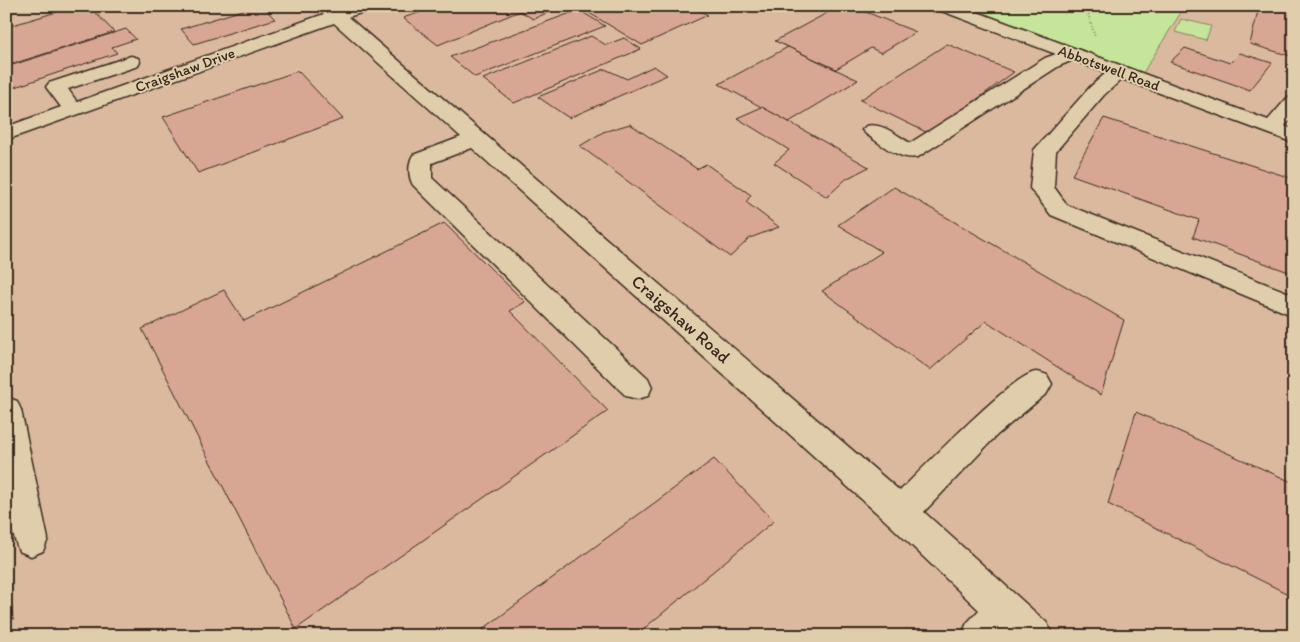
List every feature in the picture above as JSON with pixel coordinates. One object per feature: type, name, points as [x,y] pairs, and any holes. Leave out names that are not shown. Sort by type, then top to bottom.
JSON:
[{"type":"street","name":"Craigshaw Drive","points":[[6,134],[331,11],[364,6]]},
{"type":"street","name":"Abbotswell Road","points":[[945,6],[1294,137]]},
{"type":"street","name":"Craigshaw Road","points":[[331,11],[901,513],[1034,636]]},
{"type":"street","points":[[873,130],[910,152],[1052,62],[1072,54]]},
{"type":"street","points":[[73,110],[56,87],[131,62]]},
{"type":"street","points":[[1119,72],[1096,91],[1045,150],[1042,188],[1059,210],[1294,306]]},
{"type":"street","points":[[1272,129],[1294,102]]},
{"type":"street","points":[[476,139],[421,160],[421,180],[637,387]]},
{"type":"street","points":[[901,513],[986,426],[1037,384]]},
{"type":"street","points":[[6,410],[30,539]]},
{"type":"street","points":[[980,636],[1005,610]]},
{"type":"path","points":[[1086,6],[1096,42]]},
{"type":"shaded area","points":[[6,6],[937,6],[1132,77],[1151,60],[1181,6],[1294,6],[1294,636],[6,636]]},
{"type":"green space","points":[[945,6],[1185,6],[1139,79]]},
{"type":"green space","points":[[1181,19],[1211,26],[1206,40],[1175,32]]},
{"type":"building","points":[[77,6],[89,6],[114,32],[6,66],[6,27]]},
{"type":"building","points":[[256,6],[262,6],[275,19],[194,44],[181,29]]},
{"type":"building","points":[[439,6],[563,6],[533,19],[520,11],[438,45],[403,18]]},
{"type":"building","points":[[584,6],[690,6],[708,15],[642,45],[581,8]]},
{"type":"building","points":[[1249,6],[1294,6],[1294,57],[1250,44],[1258,11]]},
{"type":"building","points":[[838,7],[848,12],[856,8],[916,32],[881,53],[871,48],[836,69],[775,41]]},
{"type":"building","points":[[579,10],[605,26],[475,77],[450,57]]},
{"type":"building","points":[[126,29],[136,39],[112,47],[117,53],[6,90],[6,67]]},
{"type":"building","points":[[591,36],[606,45],[624,38],[641,49],[514,103],[483,79]]},
{"type":"building","points":[[947,44],[1014,72],[930,134],[860,100]]},
{"type":"building","points":[[788,47],[858,80],[789,122],[719,84]]},
{"type":"building","points":[[1185,48],[1230,63],[1240,53],[1272,63],[1250,90],[1170,62]]},
{"type":"building","points":[[654,66],[667,75],[569,118],[538,97],[605,69],[627,79]]},
{"type":"building","points":[[298,71],[343,119],[198,173],[163,117]]},
{"type":"building","points":[[762,107],[869,167],[846,179],[827,197],[774,163],[789,150],[737,118]]},
{"type":"building","points":[[1104,118],[1294,179],[1294,274],[1193,237],[1199,220],[1072,175]]},
{"type":"building","points":[[630,124],[697,169],[706,164],[751,195],[746,202],[779,227],[750,238],[730,257],[580,146],[603,132]]},
{"type":"building","points":[[894,187],[1124,320],[1101,395],[986,321],[930,370],[822,291],[882,252],[838,225]]},
{"type":"building","points":[[444,223],[525,302],[510,311],[608,411],[296,629],[142,329],[224,290],[244,321]]},
{"type":"building","points":[[1136,412],[1294,483],[1294,597],[1108,504]]},
{"type":"building","points":[[714,459],[774,521],[635,636],[487,636],[483,629]]},
{"type":"building","points":[[6,554],[13,620],[6,624]]}]
